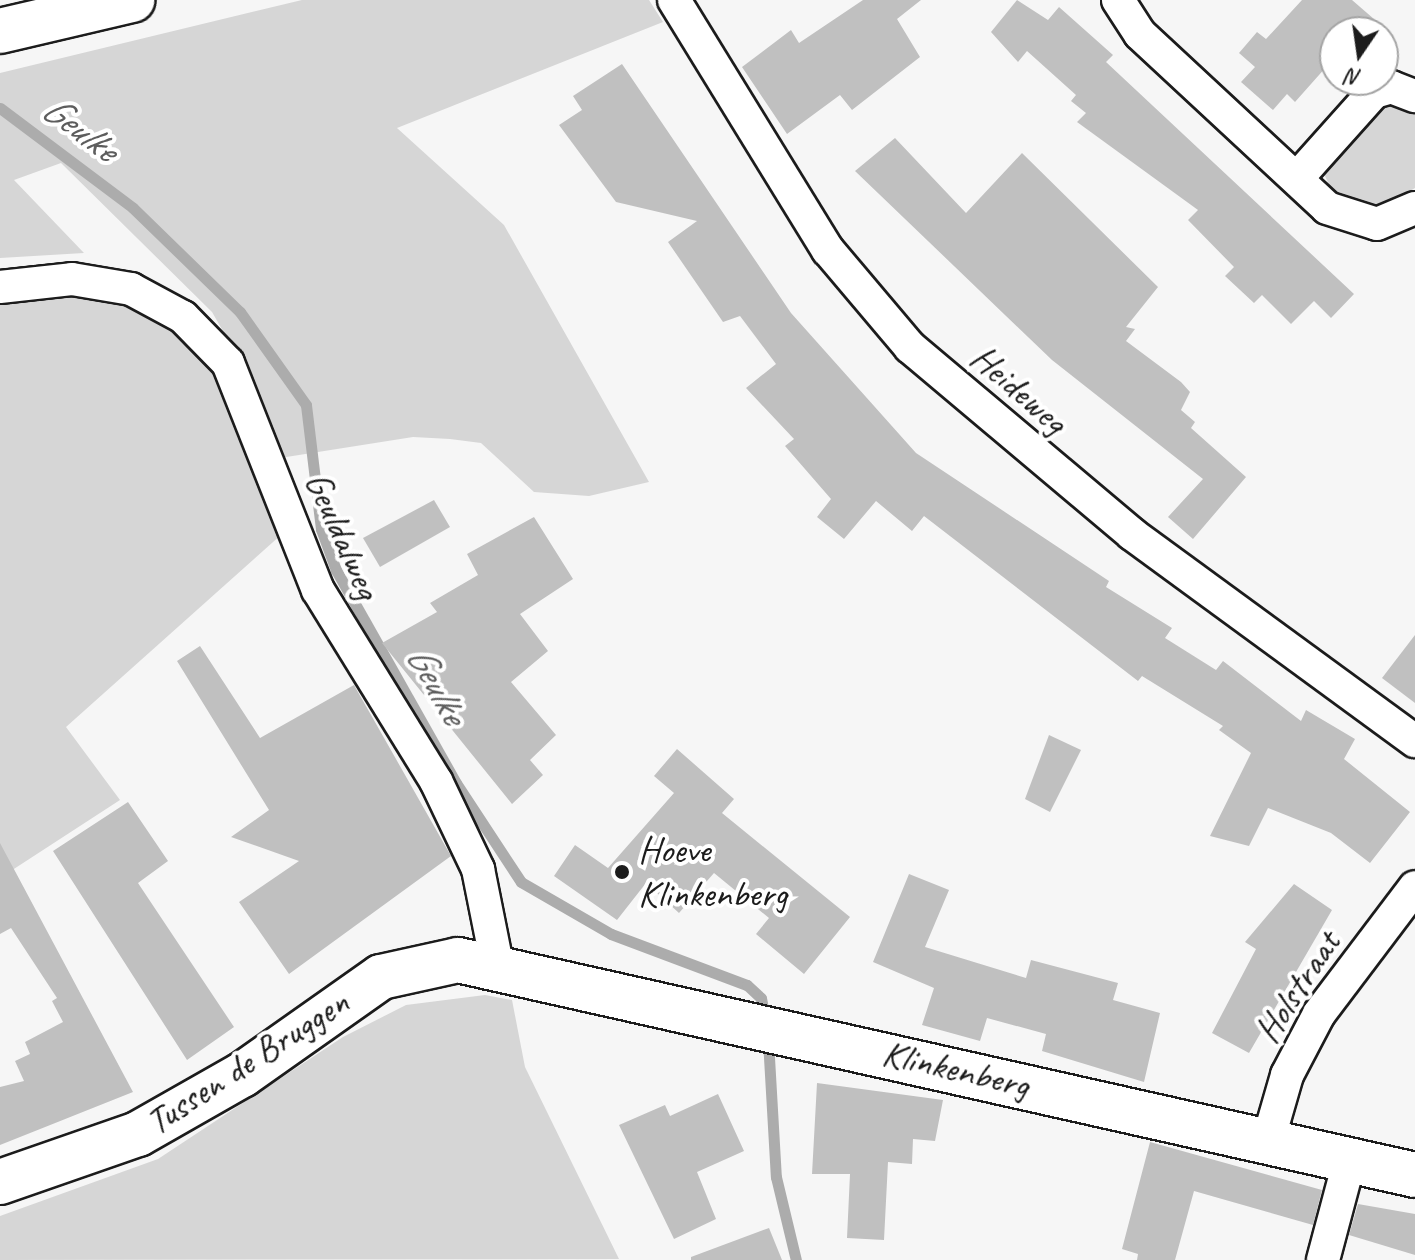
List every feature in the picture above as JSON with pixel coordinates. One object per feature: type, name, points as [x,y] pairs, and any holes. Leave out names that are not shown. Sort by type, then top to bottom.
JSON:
[{"type":"main road","points":[[6,30],[132,0]]},
{"type":"main road","name":"Tussen de Bruggen","points":[[0,1182],[138,1134],[242,1075],[381,977],[435,961],[497,964]]},
{"type":"main road","name":"Klinkenberg","points":[[497,964],[1415,1175]]},
{"type":"street","points":[[1118,0],[1140,34],[1349,221],[1377,224],[1415,208]]},
{"type":"street","name":"Heideweg","points":[[679,7],[828,250],[910,347],[1132,534],[1415,741]]},
{"type":"street","points":[[1299,176],[1374,92],[1391,87],[1415,96]]},
{"type":"street","name":"Geuldalweg","points":[[0,287],[72,279],[131,289],[183,317],[228,363],[318,590],[436,781],[478,869],[497,964]]},
{"type":"street","name":"Holstraat","points":[[1268,1141],[1287,1075],[1319,1014],[1415,887]]},
{"type":"street","points":[[1323,1260],[1349,1162]]},
{"type":"shaded area","points":[[302,0],[649,0],[663,22],[397,128],[504,225],[649,482],[589,496],[534,492],[481,443],[450,439],[413,437],[280,458],[247,373],[212,312],[61,163],[14,180],[84,253],[0,258],[0,73]]},
{"type":"shaded area","points":[[1386,100],[1415,113],[1415,188],[1375,212],[1335,197],[1324,174]]},
{"type":"shaded area","points":[[104,289],[159,301],[205,351],[282,534],[66,727],[120,800],[0,878],[0,302]]},
{"type":"shaded area","points":[[485,995],[512,1000],[525,1067],[619,1259],[0,1260],[0,1216],[158,1159],[343,1037],[406,1005]]},
{"type":"building","points":[[863,0],[921,0],[897,19],[920,57],[852,110],[840,95],[787,134],[742,67],[791,30],[799,43]]},
{"type":"building","points":[[1017,0],[1048,20],[1059,7],[1113,55],[1106,62],[1354,294],[1331,318],[1314,301],[1291,324],[1262,295],[1254,303],[1225,276],[1234,267],[1188,220],[1198,210],[1077,122],[1086,113],[1071,101],[1076,95],[1027,51],[1018,62],[991,32]]},
{"type":"building","points":[[1302,0],[1352,0],[1370,16],[1319,16],[1319,75],[1295,102],[1287,94],[1273,110],[1241,82],[1255,67],[1239,53],[1257,32],[1266,39]]},
{"type":"building","points":[[622,64],[791,313],[916,453],[1109,581],[1106,587],[1172,628],[1165,638],[1216,670],[1223,661],[1301,721],[1306,710],[1355,739],[1344,759],[1410,812],[1370,863],[1331,833],[1268,808],[1249,846],[1210,836],[1251,753],[1219,730],[1223,726],[1142,676],[1138,681],[924,516],[912,531],[876,501],[844,539],[817,517],[831,499],[785,446],[794,439],[746,388],[776,364],[740,316],[723,322],[668,242],[697,221],[616,202],[559,125],[582,110],[573,96]]},
{"type":"building","points":[[895,138],[966,213],[1022,153],[1158,287],[1126,327],[1135,329],[1126,341],[1190,392],[1181,410],[1195,422],[1191,428],[1246,477],[1193,539],[1168,517],[1203,479],[1052,360],[855,171]]},
{"type":"building","points":[[434,500],[450,527],[380,567],[363,538]]},
{"type":"building","points":[[534,517],[573,579],[520,614],[548,651],[511,682],[556,735],[530,760],[543,775],[512,804],[382,643],[437,612],[430,603],[478,575],[467,554]]},
{"type":"building","points":[[1415,635],[1415,703],[1382,678]]},
{"type":"building","points":[[200,646],[260,738],[354,685],[451,856],[289,974],[239,902],[299,861],[231,837],[269,810],[177,661]]},
{"type":"building","points":[[1049,735],[1081,750],[1050,812],[1025,799]]},
{"type":"building","points":[[677,749],[734,799],[722,813],[850,917],[804,974],[756,934],[769,918],[714,873],[679,913],[646,883],[617,920],[554,876],[575,845],[608,868],[674,793],[654,776]]},
{"type":"building","points":[[128,802],[168,861],[138,883],[234,1027],[187,1060],[53,851]]},
{"type":"building","points":[[0,843],[133,1092],[0,1145],[0,1087],[24,1081],[15,1061],[30,1054],[25,1042],[63,1022],[52,1001],[57,998],[11,928],[0,934]]},
{"type":"building","points":[[909,874],[949,890],[925,947],[1026,978],[1031,960],[1118,983],[1113,1000],[1160,1013],[1144,1082],[1042,1051],[1046,1034],[987,1018],[980,1041],[922,1025],[934,988],[873,962]]},
{"type":"building","points":[[1294,884],[1332,910],[1249,1053],[1212,1033],[1256,949],[1245,942]]},
{"type":"building","points":[[817,1083],[943,1100],[935,1141],[913,1139],[912,1164],[888,1162],[884,1240],[847,1238],[850,1174],[812,1174]]},
{"type":"building","points":[[718,1094],[744,1151],[697,1172],[716,1219],[674,1239],[619,1125],[665,1105],[670,1116]]},
{"type":"building","points":[[1150,1142],[1322,1190],[1313,1225],[1194,1191],[1175,1260],[1137,1260],[1138,1254],[1122,1249]]},
{"type":"building","points":[[1358,1204],[1415,1214],[1415,1255],[1349,1235]]},
{"type":"building","points":[[769,1228],[782,1260],[691,1260],[691,1257]]},
{"type":"waterway","name":"Geulke","points":[[0,108],[133,208],[240,312],[306,405],[321,529],[336,570],[456,783],[521,882],[611,934],[747,985],[761,998],[765,1019]]},
{"type":"waterway","name":"Geulke","points":[[768,1040],[776,1177],[796,1260]]},
{"type":"place","name":"Hoeve Klinkenberg","points":[[622,872]]}]
